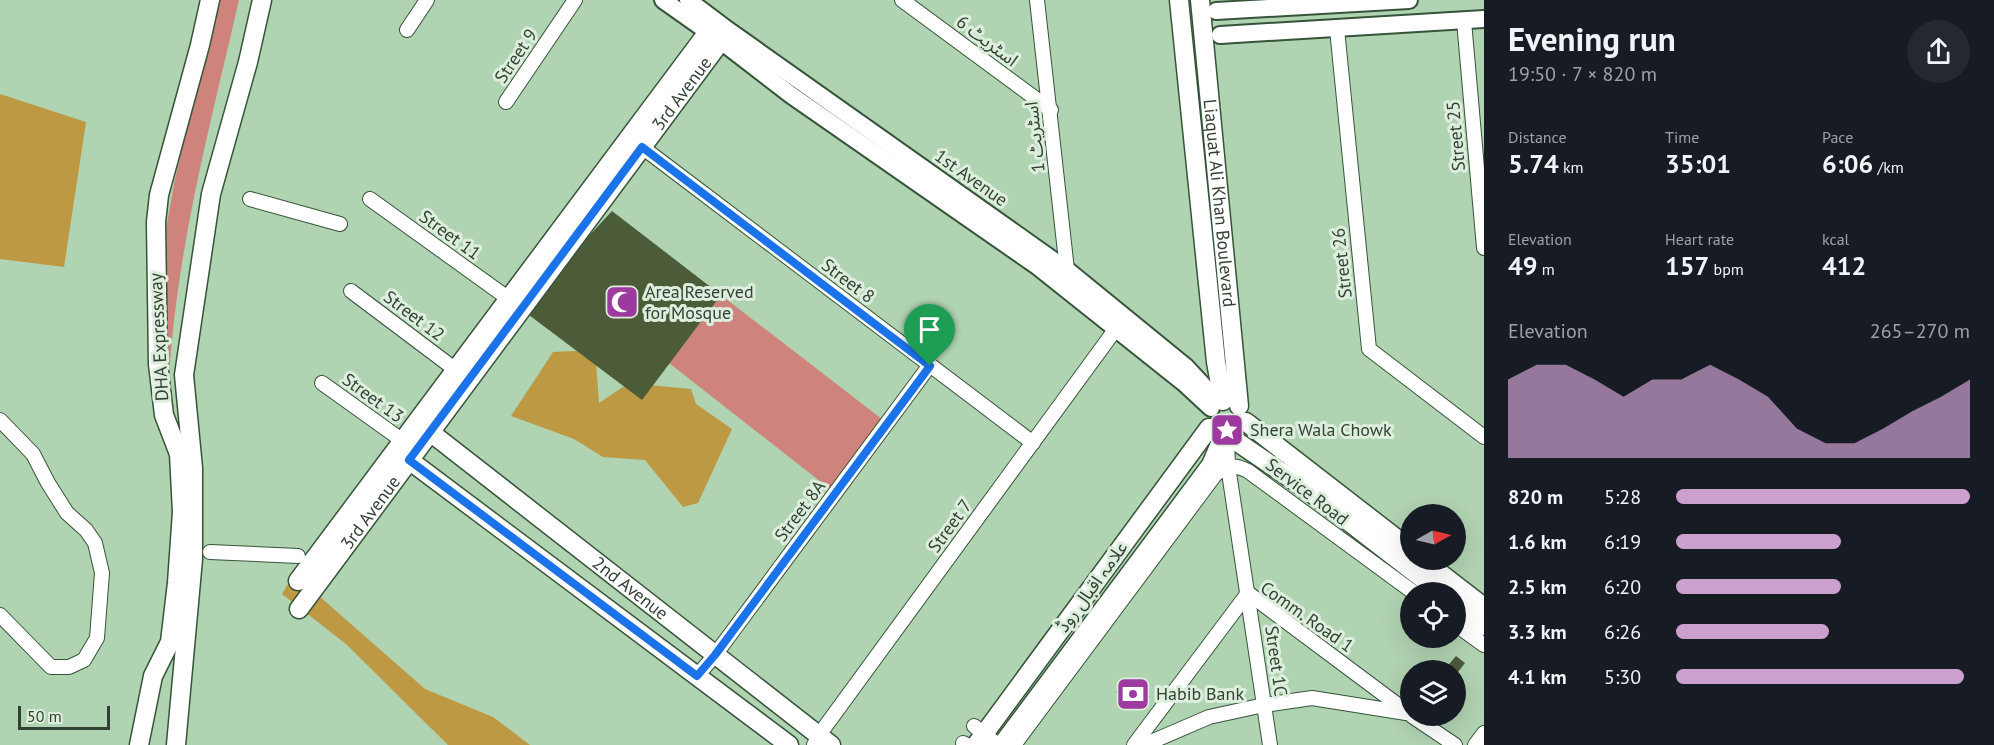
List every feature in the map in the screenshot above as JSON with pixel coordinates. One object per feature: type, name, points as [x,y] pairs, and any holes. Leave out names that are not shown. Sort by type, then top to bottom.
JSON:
[{"type":"main road","name":"DHA Expressway","points":[[139,745],[153,676],[170,642],[182,512],[179,454],[164,415],[158,364],[156,222],[159,195],[210,0]]},
{"type":"main road","name":"DHA Expressway","points":[[176,745],[193,560],[193,468],[184,375],[211,194],[248,62],[262,0]]},
{"type":"main road","name":"Liaquat Ali Khan Boulevard","points":[[1179,0],[1216,362],[1228,408]]},
{"type":"main road","name":"Liaquat Ali Khan Boulevard","points":[[1200,0],[1228,408]]},
{"type":"main road","name":"3rd Avenue","points":[[299,609],[642,147],[715,36]]},
{"type":"main road","name":"3rd Avenue","points":[[298,581],[509,299],[715,36]]},
{"type":"main road","points":[[1000,745],[1211,465],[1223,437],[1242,431],[1228,408]]},
{"type":"main road","points":[[1228,408],[1207,422],[1223,437],[1309,491],[1427,582]]},
{"type":"main road","points":[[1228,408],[1400,541]]},
{"type":"main road","name":"2nd Avenue","points":[[430,432],[715,655],[821,742]]},
{"type":"main road","name":"علامہ اقبال روڈ","points":[[973,739],[1223,437]]},
{"type":"main road","name":"2nd Avenue","points":[[409,460],[789,745]]},
{"type":"main road","points":[[1437,570],[1484,607]]},
{"type":"main road","points":[[1466,612],[1484,626]]},
{"type":"street","points":[[407,30],[427,0]]},
{"type":"street","name":"Street 9","points":[[506,102],[575,0]]},
{"type":"street","points":[[663,0],[715,36],[791,95],[1036,266],[1184,383],[1228,408]]},
{"type":"street","name":"1st Avenue","points":[[688,0],[1067,270],[1186,367],[1228,408]]},
{"type":"street","name":"اسٹریٹ 6","points":[[902,0],[1051,110]]},
{"type":"street","name":"اسٹریٹ 1","points":[[1037,0],[1067,270]]},
{"type":"street","points":[[1216,11],[1409,0]]},
{"type":"street","points":[[1220,35],[1484,19]]},
{"type":"street","name":"Street 25","points":[[1464,21],[1479,131],[1484,248]]},
{"type":"street","name":"Street 26","points":[[1338,29],[1369,349],[1484,437]]},
{"type":"street","name":"Street 8","points":[[642,147],[1033,443]]},
{"type":"street","points":[[250,199],[340,224]]},
{"type":"street","name":"Street 11","points":[[370,199],[509,299]]},
{"type":"street","name":"Street 12","points":[[351,291],[456,370]]},
{"type":"street","name":"Street 7","points":[[821,742],[1115,330]]},
{"type":"street","name":"Street 8A","points":[[697,676],[930,366]]},
{"type":"street","name":"Street 13","points":[[322,383],[402,441]]},
{"type":"street","points":[[0,420],[33,454],[67,513],[86,530],[95,543],[102,573],[97,638],[84,660],[69,667],[51,667],[0,615]]},
{"type":"street","name":"Street 1C","points":[[1223,437],[1270,745]]},
{"type":"street","name":"Service Road","points":[[1228,466],[1234,465],[1248,471],[1400,582]]},
{"type":"street","points":[[1014,745],[1215,475],[1228,466]]},
{"type":"street","points":[[210,552],[298,556]]},
{"type":"street","name":"Comm. Road 1","points":[[1134,745],[1248,593],[1400,707]]},
{"type":"street","points":[[1466,632],[1484,645]]},
{"type":"street","points":[[1144,745],[1209,717],[1264,705],[1312,698],[1400,712]]},
{"type":"street","name":"Comm. Road 1","points":[[1427,726],[1455,745]]},
{"type":"street","points":[[1475,745],[1484,733]]},
{"type":"street","points":[[973,739],[1000,745]]},
{"type":"shaded area","points":[[217,0],[239,0],[187,236],[173,332],[169,380],[164,240],[175,179]]},
{"type":"shaded area","points":[[0,94],[86,122],[64,267],[0,259]]},
{"type":"shaded area","points":[[721,295],[887,423],[835,493],[669,363]]},
{"type":"shaded area","points":[[595,350],[599,403],[629,383],[691,389],[696,404],[732,429],[698,503],[683,507],[645,460],[603,457],[574,439],[511,416],[553,352]]},
{"type":"shaded area","points":[[294,574],[425,689],[493,717],[530,745],[448,745],[346,644],[282,594]]},
{"type":"building","name":"Area Reserved for Mosque","points":[[612,211],[721,295],[642,400],[521,309]]},
{"type":"building","name":"Habib Bank","points":[[1128,679],[1150,696],[1139,709],[1116,692]]},
{"type":"place","name":"Area Reserved for Mosque","points":[[622,302]]},
{"type":"place","name":"Shera Wala Chowk","points":[[1227,430]]},
{"type":"place","name":"Habib Bank","points":[[1133,694]]},
{"type":"route","points":[[642,147],[930,366],[697,676],[409,460],[642,147]]}]
